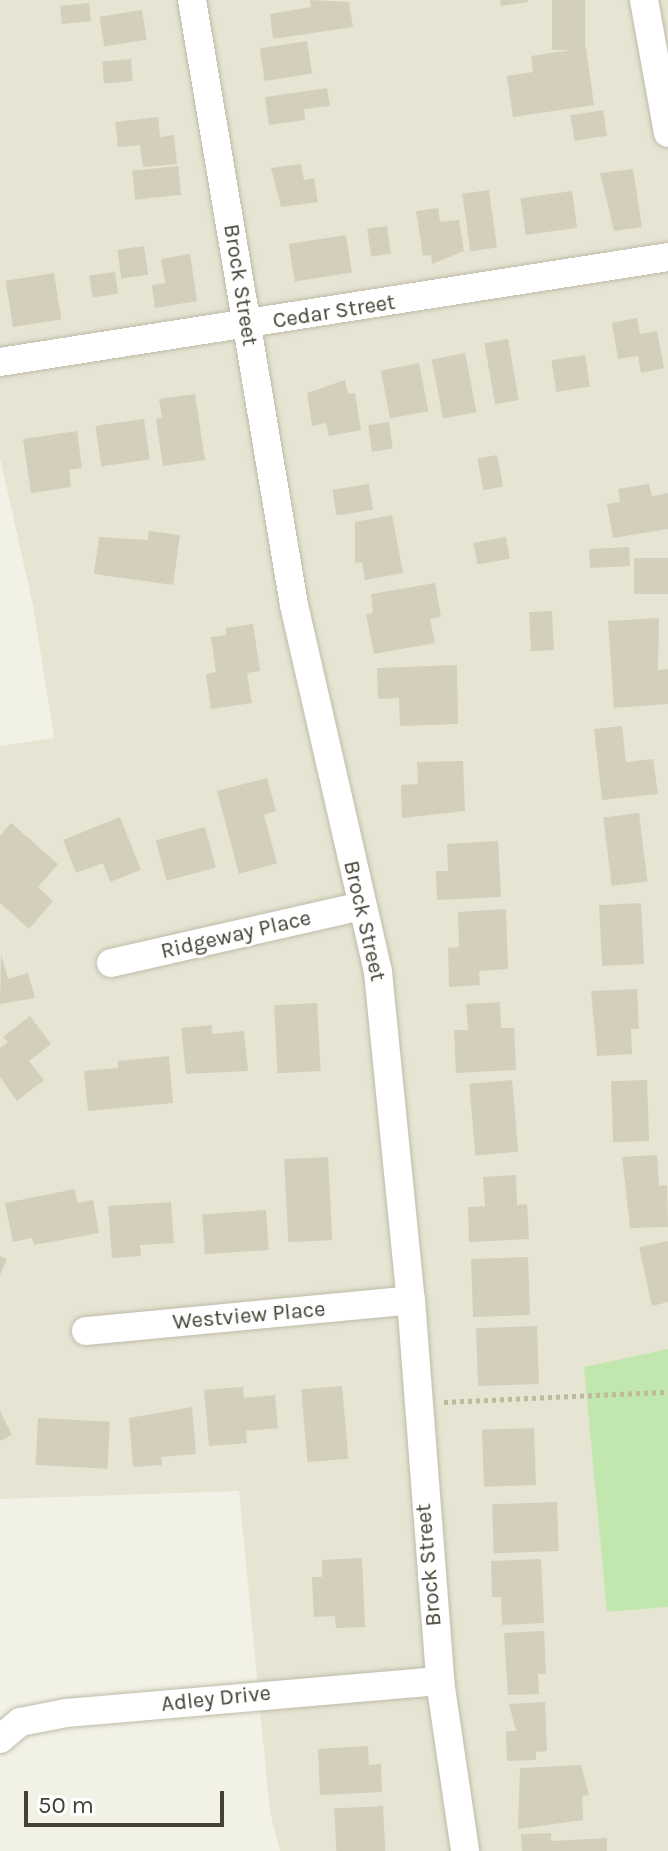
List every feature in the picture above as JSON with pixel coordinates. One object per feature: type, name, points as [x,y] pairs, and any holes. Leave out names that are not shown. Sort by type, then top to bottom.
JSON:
[{"type":"street","name":"Brock Street","points":[[192,0],[294,605],[378,972],[411,1300],[415,1403],[440,1681],[465,1851]]},
{"type":"street","points":[[644,0],[668,133]]},
{"type":"street","name":"Cedar Street","points":[[0,362],[247,326],[668,257]]},
{"type":"street","name":"Ridgeway Place","points":[[111,963],[361,906]]},
{"type":"street","name":"Westview Place","points":[[86,1331],[411,1300]]},
{"type":"street","name":"Adley Drive","points":[[0,1739],[20,1722],[66,1713],[440,1681]]},
{"type":"path","points":[[415,1403],[668,1392]]},
{"type":"shaded area","points":[[0,0],[668,0],[668,1349],[585,1367],[607,1612],[668,1607],[668,1851],[280,1851],[270,1812],[239,1491],[0,1499],[0,746],[54,738],[33,605],[0,458]]},
{"type":"green space","points":[[668,1349],[668,1607],[607,1612],[584,1367]]},
{"type":"building","points":[[310,0],[349,2],[353,27],[273,39],[270,14],[311,7]]},
{"type":"building","points":[[500,0],[528,0],[528,2],[501,6]]},
{"type":"building","points":[[552,0],[585,0],[585,50],[552,50]]},
{"type":"building","points":[[89,3],[91,21],[62,24],[60,6]]},
{"type":"building","points":[[142,10],[147,40],[104,46],[100,17]]},
{"type":"building","points":[[307,41],[312,74],[265,81],[260,49]]},
{"type":"building","points":[[586,48],[594,105],[513,117],[507,76],[533,72],[531,56]]},
{"type":"building","points":[[131,59],[133,81],[104,83],[102,62]]},
{"type":"building","points":[[327,88],[330,106],[304,109],[305,120],[269,125],[265,97]]},
{"type":"building","points":[[603,110],[607,136],[574,141],[570,115]]},
{"type":"building","points":[[158,117],[160,137],[174,135],[177,164],[143,167],[140,145],[118,147],[115,122]]},
{"type":"building","points":[[301,164],[304,180],[314,178],[318,202],[281,207],[271,168]]},
{"type":"building","points":[[178,166],[181,195],[135,200],[132,171]]},
{"type":"building","points":[[633,169],[642,227],[614,231],[600,173]]},
{"type":"building","points":[[489,190],[497,247],[470,251],[462,194]]},
{"type":"building","points":[[572,191],[577,228],[526,235],[521,198]]},
{"type":"building","points":[[438,208],[440,222],[459,220],[464,251],[432,264],[431,255],[423,256],[416,211]]},
{"type":"building","points":[[387,226],[391,254],[371,257],[367,229]]},
{"type":"building","points":[[346,235],[352,273],[295,282],[289,244]]},
{"type":"building","points":[[144,246],[148,275],[121,278],[117,250]]},
{"type":"building","points":[[190,254],[197,301],[155,308],[152,285],[165,283],[161,259]]},
{"type":"building","points":[[115,272],[118,294],[92,297],[89,276]]},
{"type":"building","points":[[54,273],[61,319],[13,327],[6,281]]},
{"type":"building","points":[[637,318],[640,334],[657,331],[664,368],[641,373],[638,356],[618,359],[612,323]]},
{"type":"building","points":[[508,339],[519,400],[495,404],[484,343]]},
{"type":"building","points":[[465,353],[476,412],[443,418],[432,359]]},
{"type":"building","points":[[585,355],[590,387],[556,392],[551,360]]},
{"type":"building","points":[[419,363],[428,411],[390,419],[381,370]]},
{"type":"building","points":[[345,380],[348,394],[355,393],[361,430],[329,436],[326,423],[312,426],[307,393]]},
{"type":"building","points":[[195,394],[205,460],[163,466],[156,419],[162,418],[159,399]]},
{"type":"building","points":[[144,419],[150,460],[101,466],[95,426]]},
{"type":"building","points":[[389,422],[393,449],[372,452],[368,425]]},
{"type":"building","points":[[77,431],[82,468],[69,470],[71,487],[31,493],[23,439]]},
{"type":"building","points":[[497,455],[503,486],[483,490],[477,459]]},
{"type":"building","points":[[369,484],[373,510],[337,515],[332,490]]},
{"type":"building","points":[[649,484],[652,496],[668,493],[668,529],[613,538],[607,504],[620,502],[618,489]]},
{"type":"building","points":[[392,515],[403,573],[365,580],[362,562],[355,563],[355,522]]},
{"type":"building","points":[[149,531],[180,535],[173,585],[94,574],[99,537],[148,540]]},
{"type":"building","points":[[506,537],[510,559],[477,564],[474,543]]},
{"type":"building","points":[[629,547],[630,566],[590,568],[589,549]]},
{"type":"building","points":[[634,558],[668,558],[668,594],[634,594]]},
{"type":"building","points":[[435,583],[441,617],[430,619],[435,643],[374,654],[366,614],[373,613],[371,594]]},
{"type":"building","points":[[552,611],[554,650],[531,651],[529,612]]},
{"type":"building","points":[[659,618],[658,670],[668,669],[668,704],[614,708],[608,621]]},
{"type":"building","points":[[253,624],[260,671],[247,673],[252,703],[211,709],[206,674],[216,672],[211,637],[226,635],[226,628]]},
{"type":"building","points":[[457,665],[458,724],[400,726],[399,698],[378,699],[377,668]]},
{"type":"building","points":[[622,726],[626,762],[653,759],[658,794],[602,800],[594,729]]},
{"type":"building","points":[[463,761],[465,811],[402,818],[401,785],[418,784],[417,762]]},
{"type":"building","points":[[267,778],[276,811],[264,815],[277,863],[239,874],[217,791]]},
{"type":"building","points":[[639,813],[647,881],[612,886],[603,817]]},
{"type":"building","points":[[120,817],[141,870],[110,882],[103,863],[76,873],[63,840]]},
{"type":"building","points":[[11,823],[58,864],[38,887],[53,901],[29,929],[0,903],[0,836]]},
{"type":"building","points":[[205,827],[216,868],[167,881],[156,840]]},
{"type":"building","points":[[498,841],[501,897],[437,900],[436,871],[448,871],[447,844]]},
{"type":"building","points":[[641,903],[644,964],[602,966],[599,905]]},
{"type":"building","points":[[506,909],[508,969],[479,971],[480,985],[449,987],[448,948],[459,947],[458,912]]},
{"type":"building","points":[[1,954],[8,979],[28,973],[35,998],[0,1004]]},
{"type":"building","points":[[637,989],[639,1029],[631,1029],[632,1054],[597,1056],[591,991]]},
{"type":"building","points":[[500,1002],[501,1028],[514,1028],[516,1070],[456,1073],[454,1030],[468,1030],[466,1004]]},
{"type":"building","points":[[317,1003],[321,1071],[278,1073],[274,1005]]},
{"type":"building","points":[[30,1016],[51,1044],[29,1061],[44,1080],[17,1101],[0,1077],[0,1048],[8,1042],[3,1037]]},
{"type":"building","points":[[212,1025],[212,1034],[244,1031],[248,1071],[186,1074],[181,1028]]},
{"type":"building","points":[[169,1056],[173,1103],[88,1111],[84,1071],[118,1068],[118,1061]]},
{"type":"building","points":[[512,1080],[518,1152],[475,1155],[469,1084]]},
{"type":"building","points":[[647,1080],[649,1141],[613,1142],[611,1081]]},
{"type":"building","points":[[657,1155],[659,1186],[667,1185],[668,1227],[630,1228],[622,1157]]},
{"type":"building","points":[[328,1157],[332,1240],[288,1242],[284,1159]]},
{"type":"building","points":[[516,1175],[517,1205],[527,1204],[529,1239],[469,1242],[468,1207],[485,1206],[483,1177]]},
{"type":"building","points":[[75,1189],[77,1203],[93,1200],[99,1233],[34,1245],[32,1238],[13,1242],[5,1203]]},
{"type":"building","points":[[171,1202],[174,1243],[140,1245],[141,1256],[112,1258],[108,1206]]},
{"type":"building","points":[[266,1210],[269,1250],[205,1254],[202,1214]]},
{"type":"building","points":[[668,1241],[668,1302],[652,1306],[639,1247]]},
{"type":"building","points":[[0,1256],[7,1259],[0,1275]]},
{"type":"building","points":[[528,1257],[530,1315],[473,1317],[471,1259]]},
{"type":"building","points":[[537,1326],[539,1384],[478,1386],[476,1328]]},
{"type":"building","points":[[342,1386],[348,1459],[308,1462],[301,1390]]},
{"type":"building","points":[[243,1387],[244,1398],[275,1395],[278,1428],[246,1431],[247,1443],[209,1446],[204,1390]]},
{"type":"building","points":[[192,1407],[196,1454],[161,1457],[162,1465],[133,1467],[129,1418]]},
{"type":"building","points":[[0,1411],[12,1435],[0,1441]]},
{"type":"building","points":[[38,1418],[110,1422],[107,1469],[36,1465]]},
{"type":"building","points":[[534,1428],[536,1485],[484,1487],[482,1430]]},
{"type":"building","points":[[557,1502],[559,1551],[494,1553],[492,1504]]},
{"type":"building","points":[[362,1558],[365,1627],[336,1628],[335,1616],[314,1617],[312,1577],[322,1577],[322,1560]]},
{"type":"building","points":[[541,1559],[544,1623],[502,1625],[501,1597],[492,1597],[491,1561]]},
{"type":"building","points":[[544,1631],[546,1674],[538,1674],[539,1694],[508,1695],[504,1633]]},
{"type":"building","points":[[545,1702],[547,1751],[536,1752],[536,1760],[507,1761],[506,1731],[516,1731],[509,1704]]},
{"type":"building","points":[[368,1746],[369,1765],[381,1764],[382,1792],[320,1795],[318,1749]]},
{"type":"building","points":[[581,1765],[589,1795],[582,1796],[583,1820],[518,1829],[520,1768]]},
{"type":"building","points":[[383,1806],[385,1851],[336,1851],[334,1809]]},
{"type":"building","points":[[551,1833],[551,1841],[607,1838],[607,1851],[522,1851],[521,1834]]}]
